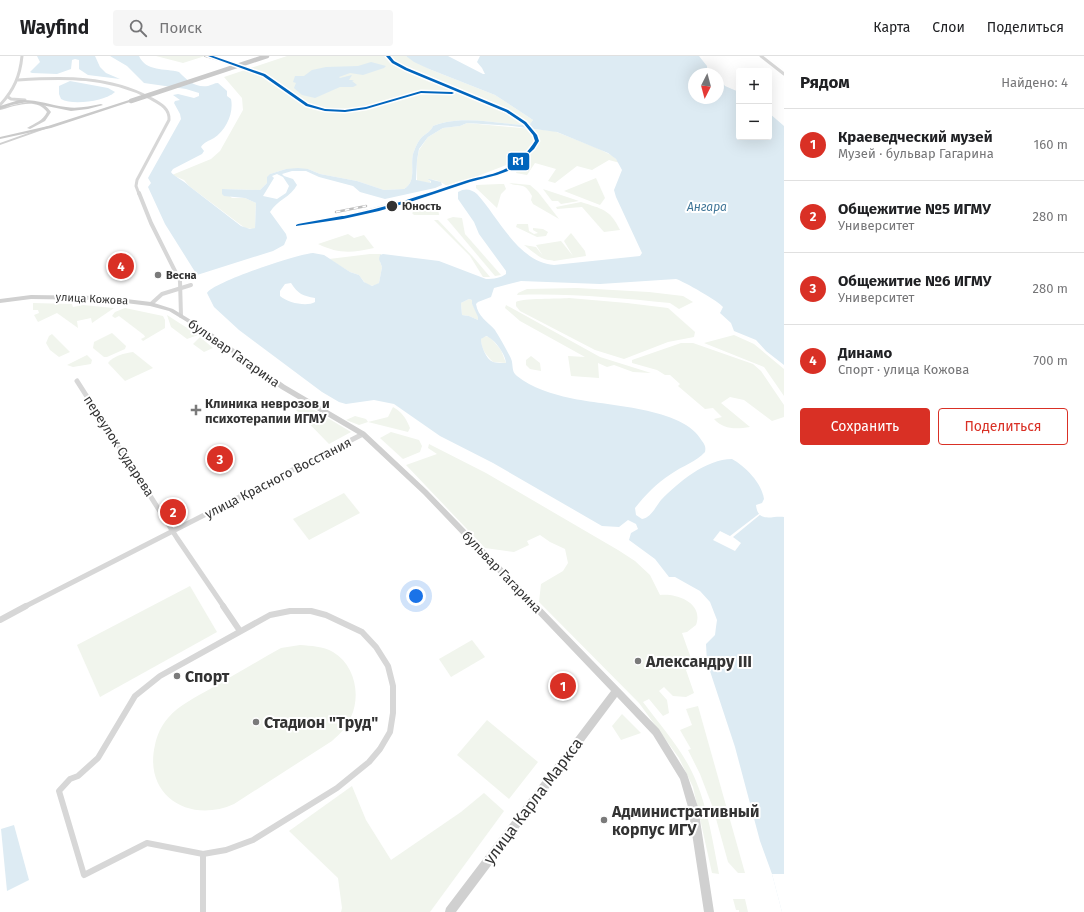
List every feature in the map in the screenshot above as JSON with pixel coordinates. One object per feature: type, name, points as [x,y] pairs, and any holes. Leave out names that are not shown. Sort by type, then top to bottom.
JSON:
[{"type":"main road","points":[[0,138],[49,127],[256,56]]},
{"type":"main road","points":[[0,107],[26,100],[38,101],[74,109],[92,108],[129,99],[267,56]]},
{"type":"main road","points":[[0,134],[63,119],[111,103]]},
{"type":"street","points":[[0,107],[18,80],[21,72],[22,56]]},
{"type":"street","points":[[761,56],[784,74]]},
{"type":"street","points":[[18,80],[67,77],[92,80],[140,91],[167,110],[170,116],[168,124],[137,180],[136,186],[150,223],[180,281],[181,316]]},
{"type":"street","points":[[8,97],[11,99],[26,100]]},
{"type":"street","points":[[0,107],[27,103],[46,106],[49,112],[46,118],[40,123],[29,128]]},
{"type":"street","points":[[0,144],[49,127]]},
{"type":"street","points":[[151,304],[162,294],[190,285]]},
{"type":"street","name":"улица Кожова","points":[[0,301],[20,298],[73,297],[120,299],[151,304],[171,310],[181,316]]},
{"type":"street","name":"бульвар Гагарина","points":[[181,316],[207,332],[283,387],[314,407],[363,434],[425,492],[656,732],[684,777],[693,807],[709,912]]},
{"type":"street","name":"переулок Сударева","points":[[77,381],[173,531],[240,631]]},
{"type":"street","name":"улица Красного Восстания","points":[[0,620],[363,434]]},
{"type":"street","points":[[290,611],[311,611],[326,615],[362,632],[376,648],[388,666],[393,686],[393,713],[390,732],[380,749],[369,762],[337,788],[253,840],[226,850],[203,854],[147,843],[84,875],[59,791],[70,779],[78,776],[98,758],[135,696],[160,676],[240,631],[270,615],[290,611]]},
{"type":"street","name":"улица Карла Маркса","points":[[450,912],[616,691]]},
{"type":"street","points":[[203,854],[203,912]]},
{"type":"shaded area","points":[[156,56],[205,56],[183,63]]},
{"type":"shaded area","points":[[287,56],[406,56],[429,69],[495,95],[533,120],[530,124],[526,125],[467,120],[444,122],[433,126],[430,131],[422,137],[416,147],[412,159],[412,178],[408,186],[404,189],[384,190],[357,181],[320,174],[308,169],[286,169],[270,174],[267,183],[260,190],[222,189],[232,198],[245,198],[256,203],[255,228],[245,228],[189,186],[184,180],[172,175],[211,159],[220,151],[243,110],[242,98],[224,77]]},
{"type":"shaded area","points":[[467,123],[554,131],[597,148],[613,156],[620,163],[609,160],[592,170],[577,166],[555,183],[548,181],[556,169],[535,163],[527,175],[516,173],[518,167],[509,164],[447,186],[434,180],[428,180],[431,182],[430,183],[417,181],[417,160],[419,150],[428,137],[443,128],[460,126]]},
{"type":"shaded area","points":[[596,178],[605,198],[600,205],[564,191]]},
{"type":"shaded area","points":[[509,183],[530,185],[538,192],[559,219],[533,204],[531,200],[532,196],[527,188]]},
{"type":"shaded area","points":[[504,184],[506,189],[501,194],[497,208],[476,188],[476,185]]},
{"type":"shaded area","points":[[543,189],[579,201],[561,204],[558,201],[552,201]]},
{"type":"shaded area","points":[[581,202],[605,211],[613,218],[620,230],[604,232],[582,207],[557,209],[556,207]]},
{"type":"shaded area","points":[[437,203],[439,215],[414,215],[412,213],[418,208]]},
{"type":"shaded area","points":[[453,217],[462,218],[465,234],[501,275],[495,276],[447,219]]},
{"type":"shaded area","points":[[434,220],[438,220],[490,277],[483,277],[470,256]]},
{"type":"shaded area","points":[[517,224],[528,224],[529,231],[534,234],[538,233],[533,230],[533,228],[543,229],[548,232],[546,236],[537,237],[516,227]]},
{"type":"shaded area","points":[[571,233],[585,251],[586,256],[554,261],[548,260],[539,256],[524,245],[536,247],[543,256],[536,245],[561,241],[573,256],[564,241]]},
{"type":"shaded area","points":[[348,234],[354,238],[364,235],[374,248],[345,252],[332,250],[318,244]]},
{"type":"shaded area","points":[[381,254],[380,262],[382,267],[379,283],[372,286],[367,284],[359,275],[350,272],[329,259]]},
{"type":"shaded area","points":[[577,288],[649,292],[683,296],[693,302],[679,309],[670,303],[632,299],[574,295],[517,295],[518,293],[527,289]]},
{"type":"shaded area","points":[[569,298],[668,308],[695,332],[694,337],[668,342],[624,359],[595,350],[520,311],[516,306],[516,302],[525,300]]},
{"type":"shaded area","points":[[469,299],[472,300],[472,304],[479,317],[478,320],[462,315],[461,303]]},
{"type":"shaded area","points":[[33,303],[72,304],[73,307],[83,305],[114,308],[92,323],[91,318],[77,321],[78,328],[57,313],[38,322],[34,315],[39,313],[38,310],[33,310]]},
{"type":"shaded area","points":[[506,305],[600,357],[651,373],[633,372],[614,365],[607,367],[598,363],[599,378],[571,376],[568,356],[585,357],[520,321],[505,308]]},
{"type":"shaded area","points":[[125,308],[163,316],[165,320],[165,328],[143,341],[141,339],[145,337],[144,335],[119,316],[115,318],[112,316],[115,312]]},
{"type":"shaded area","points":[[167,315],[198,335],[187,339],[171,327]]},
{"type":"shaded area","points":[[112,333],[126,346],[125,349],[104,357],[93,348],[94,342]]},
{"type":"shaded area","points":[[52,334],[70,352],[59,357],[50,350],[46,343],[49,336]]},
{"type":"shaded area","points":[[734,335],[754,344],[784,369],[784,396],[764,367],[704,343]]},
{"type":"shaded area","points":[[484,336],[490,337],[501,350],[506,363],[493,362],[488,357],[484,352],[481,343],[481,339]]},
{"type":"shaded area","points":[[200,337],[213,348],[204,352],[193,344]]},
{"type":"shaded area","points":[[681,343],[693,343],[753,364],[761,371],[784,405],[784,417],[772,421],[744,400],[730,397],[721,403],[750,427],[726,427],[714,419],[722,417],[713,408],[705,409],[678,386],[680,384],[670,375],[665,375],[657,370],[632,363],[632,360]]},
{"type":"shaded area","points":[[133,352],[153,368],[125,381],[108,363],[116,357]]},
{"type":"shaded area","points":[[87,355],[92,360],[91,364],[73,367],[67,365]]},
{"type":"shaded area","points":[[531,356],[540,363],[541,371],[530,369],[526,365],[526,360]]},
{"type":"shaded area","points":[[306,405],[351,432],[329,444],[296,410]]},
{"type":"shaded area","points":[[393,407],[399,411],[407,421],[410,428],[408,432],[368,422],[388,417]]},
{"type":"shaded area","points":[[355,416],[366,419],[368,422],[359,425],[346,420]]},
{"type":"shaded area","points":[[391,432],[419,440],[422,446],[420,452],[403,459],[380,438]]},
{"type":"shaded area","points":[[429,444],[486,473],[635,561],[650,575],[660,595],[681,598],[693,605],[697,617],[696,625],[687,632],[682,633],[693,664],[686,670],[694,693],[686,697],[673,696],[664,687],[659,691],[667,700],[669,713],[663,716],[649,699],[643,702],[686,760],[696,781],[707,815],[719,874],[712,873],[693,787],[679,758],[639,703],[539,602],[541,584],[563,571],[568,563],[565,549],[550,542],[540,535],[527,541],[529,545],[514,552],[485,548],[406,465],[437,454],[428,448]]},
{"type":"shaded area","points":[[344,493],[360,513],[309,540],[293,519]]},
{"type":"shaded area","points":[[190,586],[217,632],[100,697],[77,645]]},
{"type":"shaded area","points":[[472,640],[485,657],[451,677],[439,659]]},
{"type":"shaded area","points":[[300,645],[321,647],[333,652],[351,672],[356,690],[356,699],[351,717],[343,730],[332,741],[234,804],[217,809],[201,810],[187,808],[174,801],[163,791],[156,779],[153,763],[155,745],[161,727],[172,713],[188,702],[281,648]]},
{"type":"shaded area","points":[[698,706],[745,873],[738,873],[728,862],[713,808],[700,774],[688,750],[691,749],[680,730],[692,725],[686,709]]},
{"type":"shaded area","points":[[622,714],[641,733],[621,740],[612,726]]},
{"type":"shaded area","points":[[487,720],[538,762],[509,799],[457,755]]},
{"type":"shaded area","points":[[352,786],[366,820],[391,860],[461,812],[484,793],[504,811],[430,912],[341,912],[342,908],[338,878],[289,831]]},
{"type":"shaded area","points":[[733,899],[745,899],[748,912],[739,912],[739,910],[736,910]]},
{"type":"water","points":[[37,56],[95,56],[100,67],[106,73],[120,79],[88,75],[79,69],[79,60],[75,59],[72,60],[71,69],[57,74],[32,73],[30,72],[40,62]]},
{"type":"water","name":"Ангара","points":[[110,56],[139,56],[146,65],[179,72],[195,85],[208,86],[218,83],[227,91],[227,96],[231,99],[232,104],[230,115],[225,126],[218,135],[202,145],[201,147],[204,151],[202,154],[173,169],[171,172],[241,226],[250,229],[255,228],[256,203],[245,198],[224,196],[222,194],[222,189],[260,190],[267,183],[267,177],[270,174],[286,169],[298,168],[357,181],[384,190],[404,189],[408,186],[412,178],[412,159],[416,147],[422,137],[430,131],[433,126],[444,122],[467,120],[526,125],[530,124],[533,120],[495,95],[429,69],[414,62],[406,56],[448,56],[485,74],[477,62],[480,56],[699,56],[707,68],[688,68],[688,104],[724,104],[724,85],[736,91],[736,140],[772,140],[772,116],[784,126],[784,365],[766,351],[756,340],[734,331],[731,323],[720,313],[723,307],[720,304],[676,279],[600,284],[521,281],[494,288],[491,297],[476,304],[481,316],[495,330],[505,346],[511,360],[514,373],[529,384],[542,390],[563,396],[585,401],[622,406],[662,415],[679,421],[693,430],[702,441],[705,446],[705,452],[697,459],[675,471],[656,485],[635,508],[636,515],[642,519],[648,516],[668,493],[703,467],[722,460],[732,459],[752,476],[763,493],[764,499],[762,503],[756,505],[757,511],[760,515],[763,517],[784,517],[784,912],[782,912],[772,874],[760,841],[735,747],[707,662],[706,644],[715,635],[717,620],[710,602],[700,591],[675,577],[669,577],[655,559],[629,540],[631,533],[638,529],[636,524],[628,520],[619,527],[602,526],[493,463],[440,436],[394,404],[374,400],[346,404],[339,402],[322,392],[239,330],[214,307],[207,293],[224,282],[239,276],[274,263],[313,253],[324,255],[350,272],[359,275],[364,282],[372,286],[379,283],[382,267],[379,259],[380,255],[383,254],[439,261],[486,279],[502,276],[506,274],[506,271],[479,234],[474,222],[458,199],[458,192],[466,190],[470,190],[477,194],[520,248],[541,262],[554,265],[640,256],[642,253],[614,190],[622,170],[616,159],[608,153],[557,132],[512,126],[467,123],[460,126],[443,128],[428,137],[419,149],[416,180],[431,183],[431,181],[428,180],[429,179],[441,182],[442,185],[435,188],[385,199],[360,192],[353,186],[319,177],[306,171],[292,171],[282,174],[293,179],[297,185],[291,193],[276,204],[270,212],[286,234],[287,238],[284,245],[273,251],[197,275],[165,224],[148,187],[151,183],[148,178],[181,119],[174,103],[175,101],[180,100],[173,95],[178,94],[194,98],[199,96],[199,93],[186,89],[144,83],[127,66]],"holes":[[[277,174],[283,177],[289,186],[286,193],[277,199],[263,196],[274,178],[272,176]],[[291,283],[301,294],[315,298],[315,302],[303,304],[292,302],[280,296],[280,291],[285,284]],[[469,299],[472,300],[478,320],[462,315],[461,303]],[[486,336],[496,343],[502,351],[506,363],[494,362],[488,358],[484,352],[481,339]]]},
{"type":"water","points":[[371,62],[386,66],[363,75],[350,73],[339,77],[352,75],[349,80],[354,80],[352,81],[357,85],[353,87],[340,87],[315,98],[302,95],[294,88],[296,83],[293,82],[295,76],[304,76],[312,70],[326,67],[358,66]]},
{"type":"water","points":[[70,81],[108,88],[115,92],[104,98],[89,102],[66,101],[61,99],[59,94],[59,86]]},
{"type":"water","points":[[14,825],[29,880],[7,891],[1,829]]},
{"type":"pier","points":[[760,513],[761,514],[733,537],[741,543],[735,551],[713,540],[720,531],[730,536]]},
{"type":"pier","points":[[772,874],[784,874],[784,912],[782,912]]},
{"type":"railway","points":[[205,56],[226,62]]},
{"type":"railway","points":[[298,225],[344,217],[435,193],[431,194]]},
{"type":"railway","points":[[336,212],[366,206]]},
{"type":"transit line","name":"R1","points":[[210,56],[264,75],[307,105],[325,110],[345,111],[366,108],[421,92],[452,93]]},
{"type":"transit line","name":"R1","points":[[325,221],[378,210],[501,172],[510,168],[523,157],[537,141],[535,135],[525,123],[507,111],[406,69],[393,62],[388,56]]},
{"type":"transit line","name":"R1","points":[[298,225],[342,217]]},
{"type":"place","name":"Юность","points":[[392,206]]},
{"type":"place","name":"Динамо","points":[[121,266]]},
{"type":"place","name":"Весна","points":[[158,275]]},
{"type":"place","name":"Клиника неврозов и психотерапии ИГМУ","points":[[196,410]]},
{"type":"place","name":"Общежитие №6 ИГМУ","points":[[220,459]]},
{"type":"place","name":"Общежитие №5 ИГМУ","points":[[173,512]]},
{"type":"place","name":"Александру III","points":[[638,661]]},
{"type":"place","name":"Спорт","points":[[177,676]]},
{"type":"place","name":"Краеведческий музей","points":[[563,686]]},
{"type":"place","name":"Стадион \"Труд\"","points":[[256,722]]},
{"type":"place","name":"Административный корпус ИГУ","points":[[604,820]]}]
